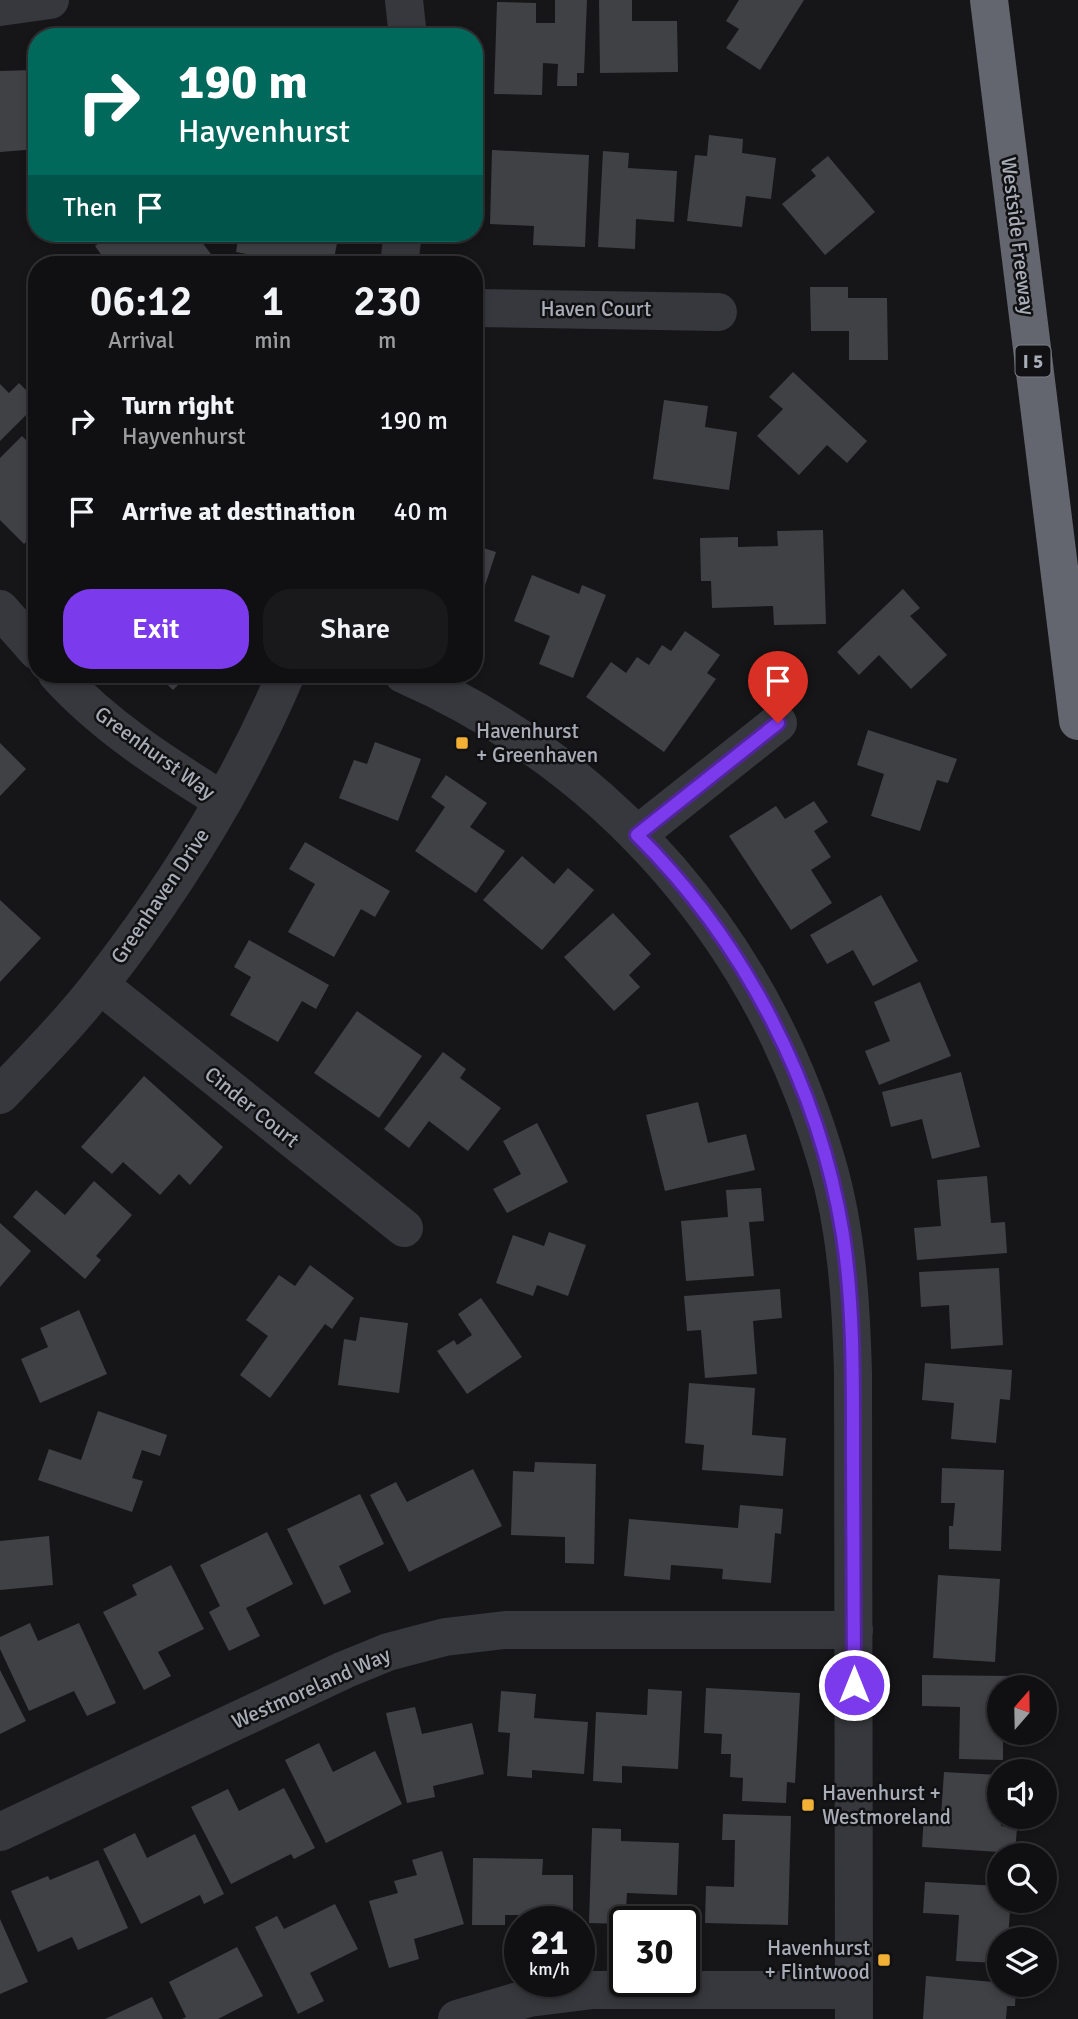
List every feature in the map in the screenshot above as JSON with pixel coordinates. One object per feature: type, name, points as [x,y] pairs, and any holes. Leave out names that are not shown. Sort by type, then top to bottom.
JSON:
[{"type":"highway","name":"Westside Freeway","points":[[989,0],[1078,721]]},
{"type":"street","points":[[0,7],[50,0]]},
{"type":"street","points":[[404,0],[407,28]]},
{"type":"street","name":"Haven Court","points":[[483,308],[718,312]]},
{"type":"street","points":[[0,609],[28,640]]},
{"type":"street","name":"Greenhurst Way","points":[[65,683],[121,733],[223,801]]},
{"type":"street","name":"Greenhaven Drive","points":[[0,1095],[100,985],[182,869],[223,801],[268,716],[282,683]]},
{"type":"street","points":[[421,683],[475,710],[553,761],[637,835],[662,860],[706,914],[749,979],[778,1034],[806,1098],[828,1165],[843,1234],[851,1303],[853,1373],[854,2005],[593,1990],[529,1998],[457,2019]]},
{"type":"street","points":[[637,835],[778,723]]},
{"type":"street","name":"Cinder Court","points":[[100,985],[404,1228]]},
{"type":"street","name":"Westmoreland Way","points":[[0,1832],[344,1670],[388,1652],[445,1637],[505,1630],[854,1630]]},
{"type":"building","points":[[555,0],[587,0],[584,73],[577,73],[577,86],[557,86],[558,64],[543,63],[542,95],[494,94],[497,2],[536,3],[536,23],[555,23]]},
{"type":"building","points":[[599,0],[632,0],[632,21],[677,21],[678,72],[600,73]]},
{"type":"building","points":[[739,0],[804,0],[760,70],[726,48],[739,29],[726,21]]},
{"type":"building","points":[[28,70],[28,150],[0,152],[0,71]]},
{"type":"building","points":[[709,135],[743,139],[742,153],[776,158],[771,199],[746,196],[742,227],[687,221],[695,155],[707,156]]},
{"type":"building","points":[[492,150],[589,155],[585,247],[533,245],[534,226],[490,224]]},
{"type":"building","points":[[603,151],[629,153],[628,168],[677,171],[674,222],[636,219],[635,249],[598,247]]},
{"type":"building","points":[[828,156],[875,212],[825,255],[782,204],[816,176],[811,170]]},
{"type":"building","points":[[100,242],[202,242],[212,256],[102,256],[95,246]]},
{"type":"building","points":[[238,242],[337,242],[335,256],[258,256],[236,252]]},
{"type":"building","points":[[810,287],[848,287],[848,298],[887,298],[888,360],[849,360],[849,331],[811,331]]},
{"type":"building","points":[[793,372],[867,441],[847,463],[827,445],[799,475],[757,436],[783,409],[769,397]]},
{"type":"building","points":[[19,383],[28,392],[28,413],[0,441],[0,384],[9,393]]},
{"type":"building","points":[[664,400],[708,406],[705,427],[737,432],[729,490],[653,479]]},
{"type":"building","points":[[22,436],[28,442],[28,540],[24,544],[0,520],[0,458]]},
{"type":"building","points":[[823,530],[826,624],[774,625],[773,606],[712,608],[711,581],[701,581],[700,538],[738,537],[738,547],[778,546],[777,531]]},
{"type":"building","points":[[483,548],[496,552],[483,592]]},
{"type":"building","points":[[532,575],[579,594],[582,585],[606,595],[573,678],[539,664],[550,636],[514,621]]},
{"type":"building","points":[[903,589],[920,608],[910,616],[947,655],[911,689],[879,655],[859,675],[837,652]]},
{"type":"building","points":[[685,631],[720,655],[707,673],[716,679],[664,752],[586,697],[611,662],[626,673],[637,657],[649,665],[662,645],[671,651]]},
{"type":"building","points":[[166,683],[180,683],[173,690]]},
{"type":"building","points":[[868,730],[957,759],[948,783],[937,780],[920,831],[871,816],[884,774],[857,765]]},
{"type":"building","points":[[375,742],[421,759],[398,821],[339,798],[354,760],[367,764]]},
{"type":"building","points":[[0,743],[26,769],[0,796]]},
{"type":"building","points":[[446,775],[487,803],[470,827],[505,851],[476,893],[415,851],[445,807],[431,797]]},
{"type":"building","points":[[814,801],[828,822],[814,831],[831,857],[811,870],[832,903],[791,930],[729,836],[776,806],[785,819]]},
{"type":"building","points":[[305,842],[390,891],[375,917],[361,909],[334,957],[288,932],[315,884],[289,869]]},
{"type":"building","points":[[522,856],[554,884],[568,868],[594,890],[542,950],[483,900]]},
{"type":"building","points":[[881,895],[918,961],[873,986],[853,950],[827,964],[810,935]]},
{"type":"building","points":[[0,900],[41,938],[0,982]]},
{"type":"building","points":[[613,913],[651,954],[629,975],[640,987],[614,1011],[564,957]]},
{"type":"building","points":[[249,940],[329,985],[316,1009],[302,1001],[278,1042],[230,1015],[251,977],[234,967]]},
{"type":"building","points":[[920,982],[951,1056],[879,1085],[865,1051],[890,1041],[874,1002]]},
{"type":"building","points":[[357,1011],[422,1056],[379,1118],[314,1073]]},
{"type":"building","points":[[443,1052],[466,1069],[460,1078],[501,1108],[468,1151],[429,1121],[409,1148],[384,1129]]},
{"type":"building","points":[[961,1072],[980,1147],[932,1159],[922,1119],[891,1127],[882,1092]]},
{"type":"building","points":[[144,1076],[223,1147],[190,1185],[179,1174],[160,1195],[123,1162],[112,1174],[81,1147]]},
{"type":"building","points":[[698,1102],[708,1143],[746,1134],[755,1170],[665,1191],[646,1115]]},
{"type":"building","points":[[537,1123],[568,1182],[507,1213],[493,1189],[521,1174],[503,1141]]},
{"type":"building","points":[[987,1176],[991,1223],[1005,1222],[1007,1253],[917,1260],[914,1228],[941,1226],[937,1180]]},
{"type":"building","points":[[94,1181],[132,1215],[96,1256],[101,1260],[85,1279],[13,1217],[36,1190],[65,1215]]},
{"type":"building","points":[[761,1188],[764,1221],[749,1222],[754,1276],[686,1281],[681,1221],[728,1217],[726,1190]]},
{"type":"building","points":[[0,1223],[31,1251],[0,1287]]},
{"type":"building","points":[[549,1232],[586,1245],[568,1296],[537,1285],[533,1296],[496,1283],[513,1235],[544,1246]]},
{"type":"building","points":[[310,1265],[354,1298],[332,1329],[325,1324],[270,1398],[240,1375],[268,1336],[246,1320],[279,1275],[295,1286]]},
{"type":"building","points":[[999,1268],[1003,1345],[951,1349],[949,1305],[921,1307],[919,1272]]},
{"type":"building","points":[[780,1289],[782,1318],[753,1321],[757,1374],[705,1378],[701,1330],[687,1331],[684,1296]]},
{"type":"building","points":[[481,1298],[522,1357],[467,1394],[437,1351],[454,1340],[457,1345],[472,1335],[458,1314]]},
{"type":"building","points":[[79,1310],[107,1374],[40,1403],[21,1359],[48,1347],[40,1328]]},
{"type":"building","points":[[360,1317],[408,1323],[399,1393],[338,1385],[344,1339],[356,1341]]},
{"type":"building","points":[[925,1363],[1012,1370],[1010,1400],[1000,1399],[996,1443],[951,1439],[954,1403],[922,1400]]},
{"type":"building","points":[[689,1383],[755,1388],[752,1435],[786,1438],[783,1476],[702,1470],[704,1445],[685,1443]]},
{"type":"building","points":[[98,1411],[167,1435],[160,1456],[142,1450],[132,1478],[143,1481],[132,1512],[38,1480],[49,1449],[81,1460]]},
{"type":"building","points":[[535,1462],[596,1464],[594,1564],[565,1563],[565,1537],[511,1535],[513,1471],[534,1472]]},
{"type":"building","points":[[942,1468],[1004,1470],[1001,1551],[949,1549],[949,1526],[953,1526],[955,1503],[941,1503]]},
{"type":"building","points":[[473,1469],[502,1526],[409,1572],[370,1495],[396,1482],[407,1502]]},
{"type":"building","points":[[360,1494],[384,1544],[339,1566],[351,1592],[324,1605],[287,1529]]},
{"type":"building","points":[[740,1505],[783,1509],[781,1534],[775,1533],[771,1583],[722,1579],[723,1569],[671,1565],[670,1580],[624,1576],[629,1519],[738,1528]]},
{"type":"building","points":[[267,1532],[293,1584],[246,1608],[260,1636],[229,1651],[209,1612],[220,1606],[200,1565]]},
{"type":"building","points":[[49,1536],[53,1585],[0,1590],[0,1541]]},
{"type":"building","points":[[171,1565],[204,1629],[158,1652],[171,1676],[144,1690],[103,1612],[137,1595],[132,1585]]},
{"type":"building","points":[[938,1575],[1000,1579],[995,1662],[933,1658]]},
{"type":"building","points":[[30,1623],[38,1641],[79,1623],[116,1703],[87,1716],[74,1691],[29,1711],[0,1649],[0,1637]]},
{"type":"building","points":[[0,1670],[26,1721],[0,1734]]},
{"type":"building","points":[[922,1675],[987,1676],[987,1745],[1003,1745],[1003,1759],[959,1759],[960,1707],[922,1706]]},
{"type":"building","points":[[706,1688],[800,1693],[795,1783],[787,1782],[786,1803],[742,1801],[743,1778],[730,1777],[731,1754],[721,1754],[722,1734],[704,1733]]},
{"type":"building","points":[[648,1689],[682,1691],[678,1769],[622,1766],[622,1783],[593,1781],[596,1712],[647,1715]]},
{"type":"building","points":[[501,1691],[536,1694],[534,1718],[588,1722],[584,1774],[532,1770],[532,1778],[507,1776],[510,1733],[498,1732]]},
{"type":"building","points":[[415,1707],[422,1734],[472,1723],[484,1774],[433,1786],[435,1797],[407,1803],[386,1713]]},
{"type":"building","points":[[319,1743],[333,1772],[375,1751],[402,1804],[326,1843],[285,1760]]},
{"type":"building","points":[[944,1772],[987,1774],[987,1829],[1017,1829],[1016,1843],[987,1843],[987,1851],[922,1847],[924,1814],[941,1816]]},
{"type":"building","points":[[284,1788],[315,1848],[294,1859],[291,1854],[231,1884],[191,1807],[228,1789],[239,1811]]},
{"type":"building","points":[[723,1814],[791,1816],[788,1925],[705,1923],[706,1886],[734,1887],[735,1840],[722,1840]]},
{"type":"building","points":[[592,1828],[621,1829],[621,1841],[679,1843],[677,1895],[627,1893],[626,1906],[609,1906],[609,1924],[595,1923],[595,1906],[590,1906]]},
{"type":"building","points":[[135,1833],[147,1858],[195,1834],[224,1894],[204,1904],[200,1895],[141,1924],[103,1849]]},
{"type":"building","points":[[442,1851],[464,1924],[414,1939],[419,1959],[389,1968],[369,1901],[398,1893],[394,1881],[417,1875],[412,1860]]},
{"type":"building","points":[[473,1858],[543,1859],[542,1875],[573,1875],[573,1906],[504,1906],[504,1925],[472,1925]]},
{"type":"building","points":[[98,1860],[128,1928],[78,1950],[72,1937],[38,1952],[11,1891],[48,1876],[50,1880]]},
{"type":"building","points":[[925,1882],[987,1885],[987,1913],[1010,1913],[1009,1927],[987,1927],[987,1962],[956,1961],[959,1915],[923,1913]]},
{"type":"building","points":[[335,1904],[358,1949],[310,1973],[324,2001],[298,2014],[255,1927],[277,1916],[284,1929]]},
{"type":"building","points":[[0,1919],[28,1982],[0,1994]]},
{"type":"building","points":[[237,1947],[263,1996],[218,2019],[182,2019],[186,2017],[169,1982]]},
{"type":"building","points":[[926,1976],[987,1981],[987,1997],[1015,1997],[1015,2006],[1007,2006],[1006,2019],[923,2019]]},
{"type":"building","points":[[152,1997],[163,2019],[105,2019]]},
{"type":"place","name":"Havenhurst + Greenhaven","points":[[462,743]]},
{"type":"place","name":"Havenhurst + Westmoreland","points":[[808,1805]]},
{"type":"place","name":"Havenhurst + Flintwood","points":[[884,1960]]},
{"type":"route","points":[[778,723],[637,835],[662,860],[706,914],[749,979],[778,1034],[806,1098],[828,1165],[843,1234],[851,1303],[854,1685]]}]
